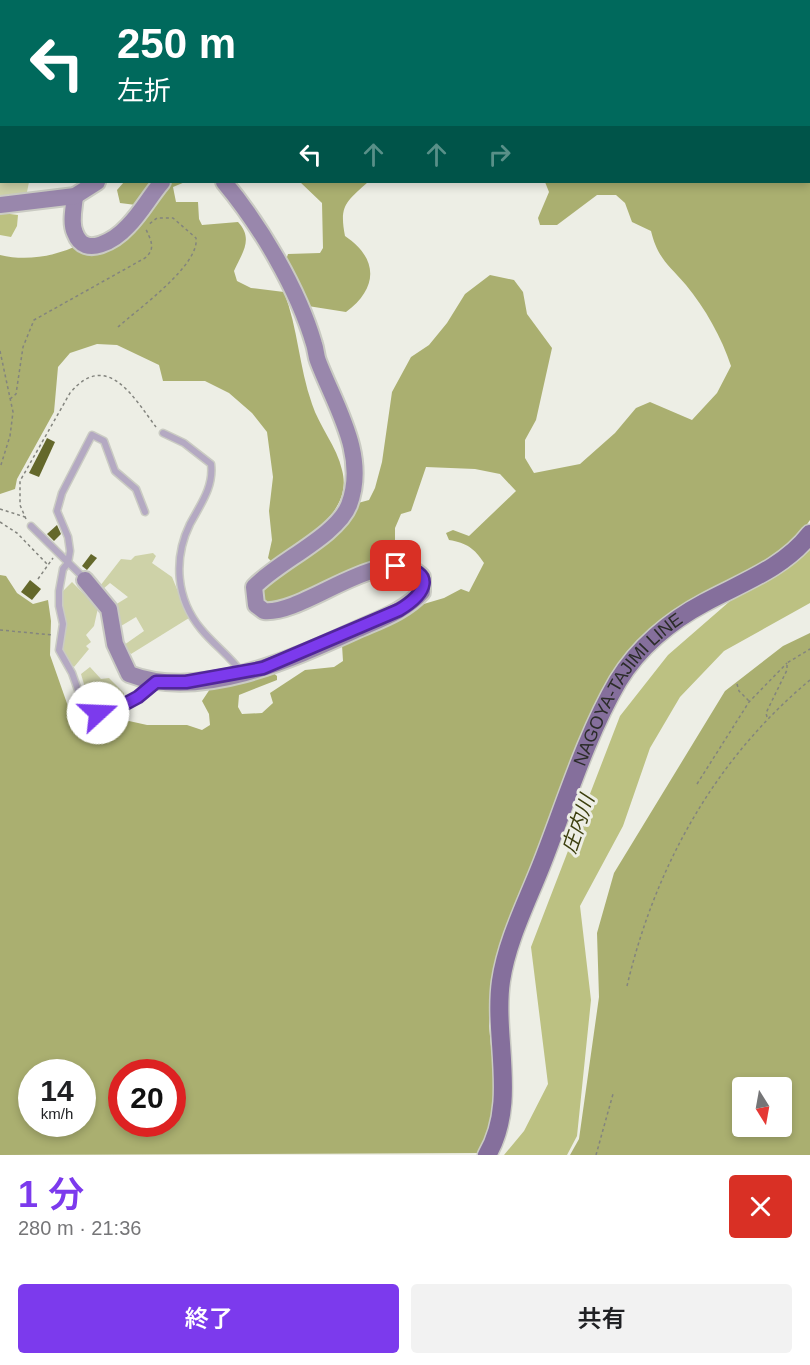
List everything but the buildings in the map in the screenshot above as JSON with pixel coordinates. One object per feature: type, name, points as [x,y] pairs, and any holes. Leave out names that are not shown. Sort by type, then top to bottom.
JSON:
[{"type":"main road","name":"NAGOYA-TAJIMI LINE","points":[[487,1155],[501,1114],[499,1011],[504,964],[577,775],[618,682],[636,656],[654,638],[702,604],[777,564],[802,545],[810,534]]},
{"type":"street","points":[[0,205],[75,196],[95,183]]},
{"type":"street","points":[[75,196],[73,225],[75,236],[86,245],[101,246],[129,226],[161,183]]},
{"type":"street","points":[[85,580],[109,609],[114,644],[129,674],[156,682],[186,682],[243,674],[327,644],[399,610],[414,601],[422,592],[422,577],[416,571],[396,566],[331,586],[285,609],[264,611],[256,605],[254,587],[262,578],[306,548],[338,520],[349,505],[354,470],[349,435],[317,359],[314,344],[296,298],[268,247],[225,183]]},
{"type":"lane","points":[[163,434],[184,443],[211,464],[210,484],[184,542],[178,578],[192,615],[200,628],[233,660],[243,674]]},
{"type":"lane","points":[[144,512],[136,489],[115,471],[104,441],[92,435],[58,502],[58,517],[69,543],[68,563],[63,569],[59,591],[63,637],[59,650],[84,699],[98,713],[108,713],[138,697],[156,682]]},
{"type":"lane","points":[[30,526],[85,580]]},
{"type":"path","points":[[10,399],[16,394],[21,357],[34,320],[146,258],[150,254],[152,244],[145,227],[157,218],[173,218],[196,238],[192,256],[184,270],[118,327]]},
{"type":"path","points":[[0,351],[10,399],[12,426],[0,468]]},
{"type":"path","points":[[30,526],[20,505],[20,481],[78,383],[89,377],[101,376],[124,384],[163,434]]},
{"type":"path","points":[[0,509],[25,518]]},
{"type":"path","points":[[0,522],[17,533],[48,565]]},
{"type":"path","points":[[38,579],[57,552]]},
{"type":"path","points":[[0,630],[30,631],[63,637]]},
{"type":"path","points":[[697,784],[749,702],[787,663],[810,649]]},
{"type":"path","points":[[767,718],[766,713],[787,670],[787,663]]},
{"type":"path","points":[[627,986],[645,921],[676,846],[731,761],[767,718],[810,680]]},
{"type":"path","points":[[737,684],[739,691],[749,702]]},
{"type":"path","points":[[596,1155],[613,1094]]},
{"type":"shaded area","points":[[0,183],[29,183],[26,197],[0,201]]},
{"type":"shaded area","points":[[123,183],[154,183],[136,205],[120,203],[117,190]]},
{"type":"shaded area","points":[[168,183],[183,183],[173,187],[176,202],[198,202],[199,219],[202,225],[238,222],[243,228],[246,240],[234,271],[237,281],[251,288],[284,292],[312,404],[340,461],[344,486],[333,513],[310,535],[271,561],[268,558],[272,540],[269,511],[273,477],[267,432],[252,413],[229,393],[205,381],[163,381],[159,365],[117,345],[97,344],[70,353],[58,367],[54,412],[17,479],[15,489],[0,494],[0,255],[28,258],[47,256],[74,247],[98,252],[113,248]]},
{"type":"shaded area","points":[[301,183],[367,183],[349,200],[343,217],[345,236],[364,254],[369,264],[370,274],[364,293],[346,312],[308,306],[286,260],[288,254],[320,253],[323,248],[322,203]]},
{"type":"shaded area","points":[[545,183],[810,183],[810,520],[799,536],[768,561],[637,643],[515,907],[491,980],[489,1026],[495,1086],[494,1122],[479,1153],[0,1155],[0,575],[6,576],[17,593],[33,604],[48,600],[51,621],[50,655],[70,712],[93,726],[110,728],[129,721],[147,725],[187,725],[202,730],[210,725],[209,714],[202,701],[212,686],[272,672],[277,676],[277,680],[239,695],[238,707],[242,714],[262,713],[273,703],[270,693],[305,670],[334,667],[343,661],[342,645],[417,606],[444,598],[461,589],[469,592],[484,563],[470,547],[449,540],[446,533],[453,530],[469,536],[516,491],[500,474],[475,469],[426,467],[411,511],[401,514],[395,528],[395,543],[379,565],[284,605],[265,605],[259,593],[358,503],[369,500],[382,462],[392,392],[411,357],[429,345],[447,323],[465,294],[490,275],[514,280],[523,292],[527,314],[552,348],[536,420],[525,440],[525,458],[534,473],[580,464],[615,433],[636,408],[650,402],[692,420],[717,393],[731,366],[718,334],[706,313],[660,255],[651,231],[632,222],[625,203],[616,195],[597,195],[557,225],[540,225],[538,218],[549,192]]},
{"type":"shaded area","points":[[10,211],[10,214],[18,215],[17,226],[11,237],[0,235],[0,212]]},
{"type":"shaded area","points":[[810,546],[810,603],[724,651],[680,697],[650,748],[623,826],[580,906],[591,1000],[577,1136],[567,1155],[504,1155],[524,1131],[548,1084],[531,947],[620,716],[668,655],[737,595]]},
{"type":"shaded area","points":[[153,553],[156,556],[152,563],[172,577],[189,618],[131,654],[124,645],[144,631],[136,617],[121,626],[115,624],[115,605],[128,597],[110,583],[103,589],[100,586],[121,559],[131,560],[135,556]]},
{"type":"shaded area","points":[[72,582],[98,608],[94,626],[86,635],[91,642],[86,646],[89,649],[74,667],[62,654],[65,630],[62,592]]},
{"type":"shaded area","points":[[810,633],[810,1155],[570,1155],[579,1139],[599,997],[597,933],[614,873],[725,691],[783,646]]},
{"type":"shaded area","points":[[90,667],[101,679],[109,678],[124,693],[124,698],[114,708],[99,711],[89,701],[81,674]]},
{"type":"route","points":[[98,713],[108,713],[138,697],[156,682],[167,684],[186,682],[243,674],[263,668],[327,644],[399,610],[414,601],[422,592],[423,585],[422,577],[416,571],[396,566]]},
{"type":"water label","name":"庄内川","points":[[578,824]]}]
